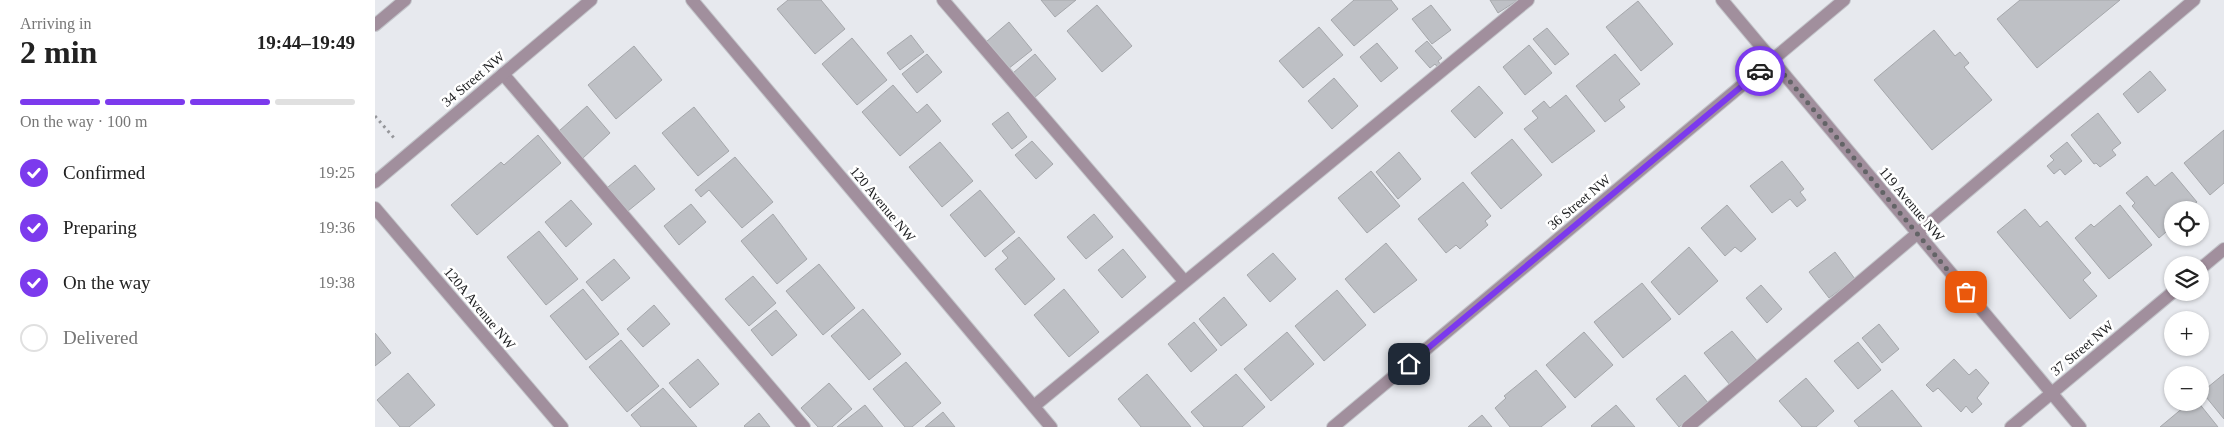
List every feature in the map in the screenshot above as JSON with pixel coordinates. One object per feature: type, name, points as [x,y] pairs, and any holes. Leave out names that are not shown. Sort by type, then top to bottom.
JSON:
[{"type":"street","points":[[375,25],[405,0]]},
{"type":"street","name":"34 Street NW","points":[[375,182],[591,0]]},
{"type":"street","name":"120 Avenue NW","points":[[692,0],[1051,427]]},
{"type":"street","points":[[943,0],[1185,282]]},
{"type":"street","points":[[1034,406],[1528,0]]},
{"type":"street","name":"119 Avenue NW","points":[[1721,0],[2080,427]]},
{"type":"street","name":"36 Street NW","points":[[1333,427],[1844,0]]},
{"type":"street","points":[[1688,427],[2194,0]]},
{"type":"street","points":[[503,74],[804,427]]},
{"type":"street","name":"120A Avenue NW","points":[[375,208],[562,427]]},
{"type":"street","points":[[2209,262],[2224,249]]},
{"type":"street","name":"37 Street NW","points":[[2011,427],[2164,299]]},
{"type":"building","points":[[788,0],[821,0],[845,29],[815,54],[777,9]]},
{"type":"building","points":[[1041,0],[1076,0],[1055,17]]},
{"type":"building","points":[[1354,0],[1391,0],[1398,9],[1354,46],[1331,20]]},
{"type":"building","points":[[1490,0],[1518,0],[1498,13]]},
{"type":"building","points":[[2020,0],[2120,0],[2037,68],[1997,19]]},
{"type":"building","points":[[1638,1],[1673,44],[1641,71],[1606,27]]},
{"type":"building","points":[[1097,5],[1132,46],[1102,72],[1067,31]]},
{"type":"building","points":[[1431,5],[1451,30],[1432,44],[1412,19]]},
{"type":"building","points":[[1009,22],[1032,50],[1008,69],[986,42]]},
{"type":"building","points":[[1319,27],[1343,55],[1303,88],[1279,61]]},
{"type":"building","points":[[1547,28],[1569,54],[1555,65],[1533,39]]},
{"type":"building","points":[[1934,30],[1955,56],[1960,52],[1969,63],[1964,67],[1992,100],[1932,150],[1874,80]]},
{"type":"building","points":[[911,35],[924,52],[900,70],[887,53]]},
{"type":"building","points":[[852,38],[887,80],[857,105],[822,64]]},
{"type":"building","points":[[1427,41],[1442,58],[1438,61],[1442,66],[1439,69],[1435,64],[1430,68],[1415,51]]},
{"type":"building","points":[[1377,43],[1398,68],[1381,82],[1360,57]]},
{"type":"building","points":[[1529,45],[1552,73],[1525,95],[1503,67]]},
{"type":"building","points":[[634,46],[662,80],[616,119],[588,85]]},
{"type":"building","points":[[927,54],[942,72],[917,93],[902,74]]},
{"type":"building","points":[[1035,54],[1056,79],[1034,98],[1013,73]]},
{"type":"building","points":[[1615,54],[1640,84],[1619,100],[1625,107],[1605,122],[1576,86]]},
{"type":"building","points":[[2150,71],[2166,90],[2138,113],[2123,94]]},
{"type":"building","points":[[1334,78],[1358,106],[1332,129],[1308,101]]},
{"type":"building","points":[[893,85],[917,113],[927,104],[941,121],[900,156],[862,112]]},
{"type":"building","points":[[1479,86],[1503,113],[1475,138],[1451,111]]},
{"type":"building","points":[[1566,95],[1595,131],[1552,163],[1524,129],[1538,118],[1532,111],[1544,101],[1550,108]]},
{"type":"building","points":[[587,106],[610,133],[583,158],[559,131]]},
{"type":"building","points":[[694,107],[729,151],[698,176],[662,133]]},
{"type":"building","points":[[1008,112],[1027,137],[1012,149],[992,124]]},
{"type":"building","points":[[2098,113],[2121,143],[2112,150],[2116,155],[2100,167],[2096,163],[2094,164],[2071,135]]},
{"type":"building","points":[[2224,130],[2224,183],[2210,195],[2184,163]]},
{"type":"building","points":[[538,135],[561,163],[477,235],[451,205],[501,162],[504,165]]},
{"type":"building","points":[[1512,139],[1542,175],[1501,209],[1471,173]]},
{"type":"building","points":[[1032,141],[1053,164],[1036,179],[1015,155]]},
{"type":"building","points":[[940,142],[973,181],[942,207],[909,167]]},
{"type":"building","points":[[2067,142],[2082,161],[2065,175],[2060,169],[2054,174],[2047,166],[2054,160],[2050,156]]},
{"type":"building","points":[[1399,152],[1421,179],[1398,199],[1376,172]]},
{"type":"building","points":[[735,157],[773,202],[742,228],[709,190],[701,197],[695,190]]},
{"type":"building","points":[[1782,161],[1804,189],[1800,192],[1806,200],[1797,207],[1790,199],[1772,213],[1750,186]]},
{"type":"building","points":[[635,165],[655,189],[628,211],[608,187]]},
{"type":"building","points":[[1371,171],[1400,206],[1367,233],[1338,198]]},
{"type":"building","points":[[2172,172],[2196,201],[2164,201],[2164,234],[2159,238],[2132,206],[2135,203],[2126,193],[2147,176],[2155,186]]},
{"type":"building","points":[[1463,182],[1491,216],[1485,221],[1488,225],[1460,249],[1456,245],[1446,253],[1418,219]]},
{"type":"building","points":[[980,190],[1015,232],[985,257],[950,215]]},
{"type":"building","points":[[571,200],[592,224],[566,247],[545,222]]},
{"type":"building","points":[[691,204],[706,222],[679,245],[664,226]]},
{"type":"building","points":[[1727,205],[1756,239],[1741,252],[1735,247],[1725,256],[1701,228]]},
{"type":"building","points":[[2120,205],[2152,245],[2109,279],[2075,238],[2091,224],[2094,227]]},
{"type":"building","points":[[2025,209],[2040,227],[2047,221],[2091,273],[2083,280],[2097,296],[2070,319],[1997,232]]},
{"type":"building","points":[[773,214],[807,259],[777,284],[741,241]]},
{"type":"building","points":[[1094,214],[1113,237],[1086,259],[1067,237]]},
{"type":"building","points":[[539,231],[578,279],[546,305],[507,257]]},
{"type":"building","points":[[1019,237],[1055,279],[1025,305],[995,269],[1008,258],[1002,251]]},
{"type":"building","points":[[1386,243],[1417,280],[1374,313],[1345,279]]},
{"type":"building","points":[[1689,247],[1718,281],[1679,315],[1651,282]]},
{"type":"building","points":[[1123,249],[1146,277],[1122,298],[1098,270]]},
{"type":"building","points":[[1835,252],[1855,279],[1829,298],[1809,272]]},
{"type":"building","points":[[1273,253],[1296,279],[1270,302],[1247,275]]},
{"type":"building","points":[[614,259],[630,278],[602,301],[586,282]]},
{"type":"building","points":[[819,264],[855,308],[823,335],[786,291]]},
{"type":"building","points":[[753,276],[776,303],[749,326],[725,299]]},
{"type":"building","points":[[1642,283],[1671,319],[1623,358],[1594,322]]},
{"type":"building","points":[[1761,285],[1782,309],[1767,323],[1746,298]]},
{"type":"building","points":[[583,289],[619,334],[586,360],[550,316]]},
{"type":"building","points":[[1064,289],[1099,332],[1069,357],[1034,315]]},
{"type":"building","points":[[1337,290],[1366,325],[1324,361],[1295,326]]},
{"type":"building","points":[[1224,297],[1247,325],[1221,346],[1199,319]]},
{"type":"building","points":[[654,305],[670,324],[643,347],[627,329]]},
{"type":"building","points":[[863,309],[901,354],[869,380],[831,336]]},
{"type":"building","points":[[776,310],[797,335],[772,356],[751,330]]},
{"type":"building","points":[[1194,322],[1217,350],[1191,372],[1168,344]]},
{"type":"building","points":[[1879,324],[1899,349],[1882,363],[1862,338]]},
{"type":"building","points":[[1732,331],[1758,362],[1730,385],[1704,353]]},
{"type":"building","points":[[1287,332],[1314,364],[1271,401],[1244,369]]},
{"type":"building","points":[[1584,332],[1613,365],[1575,398],[1546,365]]},
{"type":"building","points":[[375,333],[391,353],[375,366]]},
{"type":"building","points":[[621,340],[659,386],[627,412],[589,367]]},
{"type":"building","points":[[1858,342],[1881,370],[1858,389],[1834,361]]},
{"type":"building","points":[[698,359],[719,384],[690,408],[669,383]]},
{"type":"building","points":[[1954,359],[1969,375],[1976,369],[1989,383],[1977,398],[1982,404],[1972,413],[1966,406],[1961,412],[1938,388],[1933,392],[1926,385]]},
{"type":"building","points":[[906,362],[941,403],[912,427],[905,427],[873,389]]},
{"type":"building","points":[[1536,370],[1566,407],[1541,427],[1510,427],[1495,408],[1506,398],[1504,396]]},
{"type":"building","points":[[408,373],[435,405],[409,427],[400,427],[377,400]]},
{"type":"building","points":[[1147,374],[1191,427],[1141,427],[1118,399]]},
{"type":"building","points":[[1236,374],[1265,407],[1242,427],[1204,427],[1191,412]]},
{"type":"building","points":[[2224,374],[2224,419],[2209,401],[2209,386]]},
{"type":"building","points":[[1685,375],[1709,404],[1679,427],[1656,399]]},
{"type":"building","points":[[1806,378],[1834,411],[1816,427],[1802,427],[1779,401]]},
{"type":"building","points":[[829,383],[852,409],[832,427],[818,427],[801,408]]},
{"type":"building","points":[[663,388],[697,427],[641,427],[631,415]]},
{"type":"building","points":[[1892,390],[1922,427],[1859,427],[1854,421]]},
{"type":"building","points":[[865,405],[883,427],[837,427]]},
{"type":"building","points":[[1616,405],[1635,427],[1591,426]]},
{"type":"building","points":[[2179,411],[2205,411],[2218,427],[2160,427]]},
{"type":"building","points":[[943,412],[955,427],[925,427]]},
{"type":"building","points":[[759,413],[770,427],[744,426]]},
{"type":"building","points":[[1482,415],[1492,427],[1468,427]]},
{"type":"way so far","points":[[1760,71],[1772,60],[1966,292]]},
{"type":"route","points":[[1409,364],[1760,71]]}]
